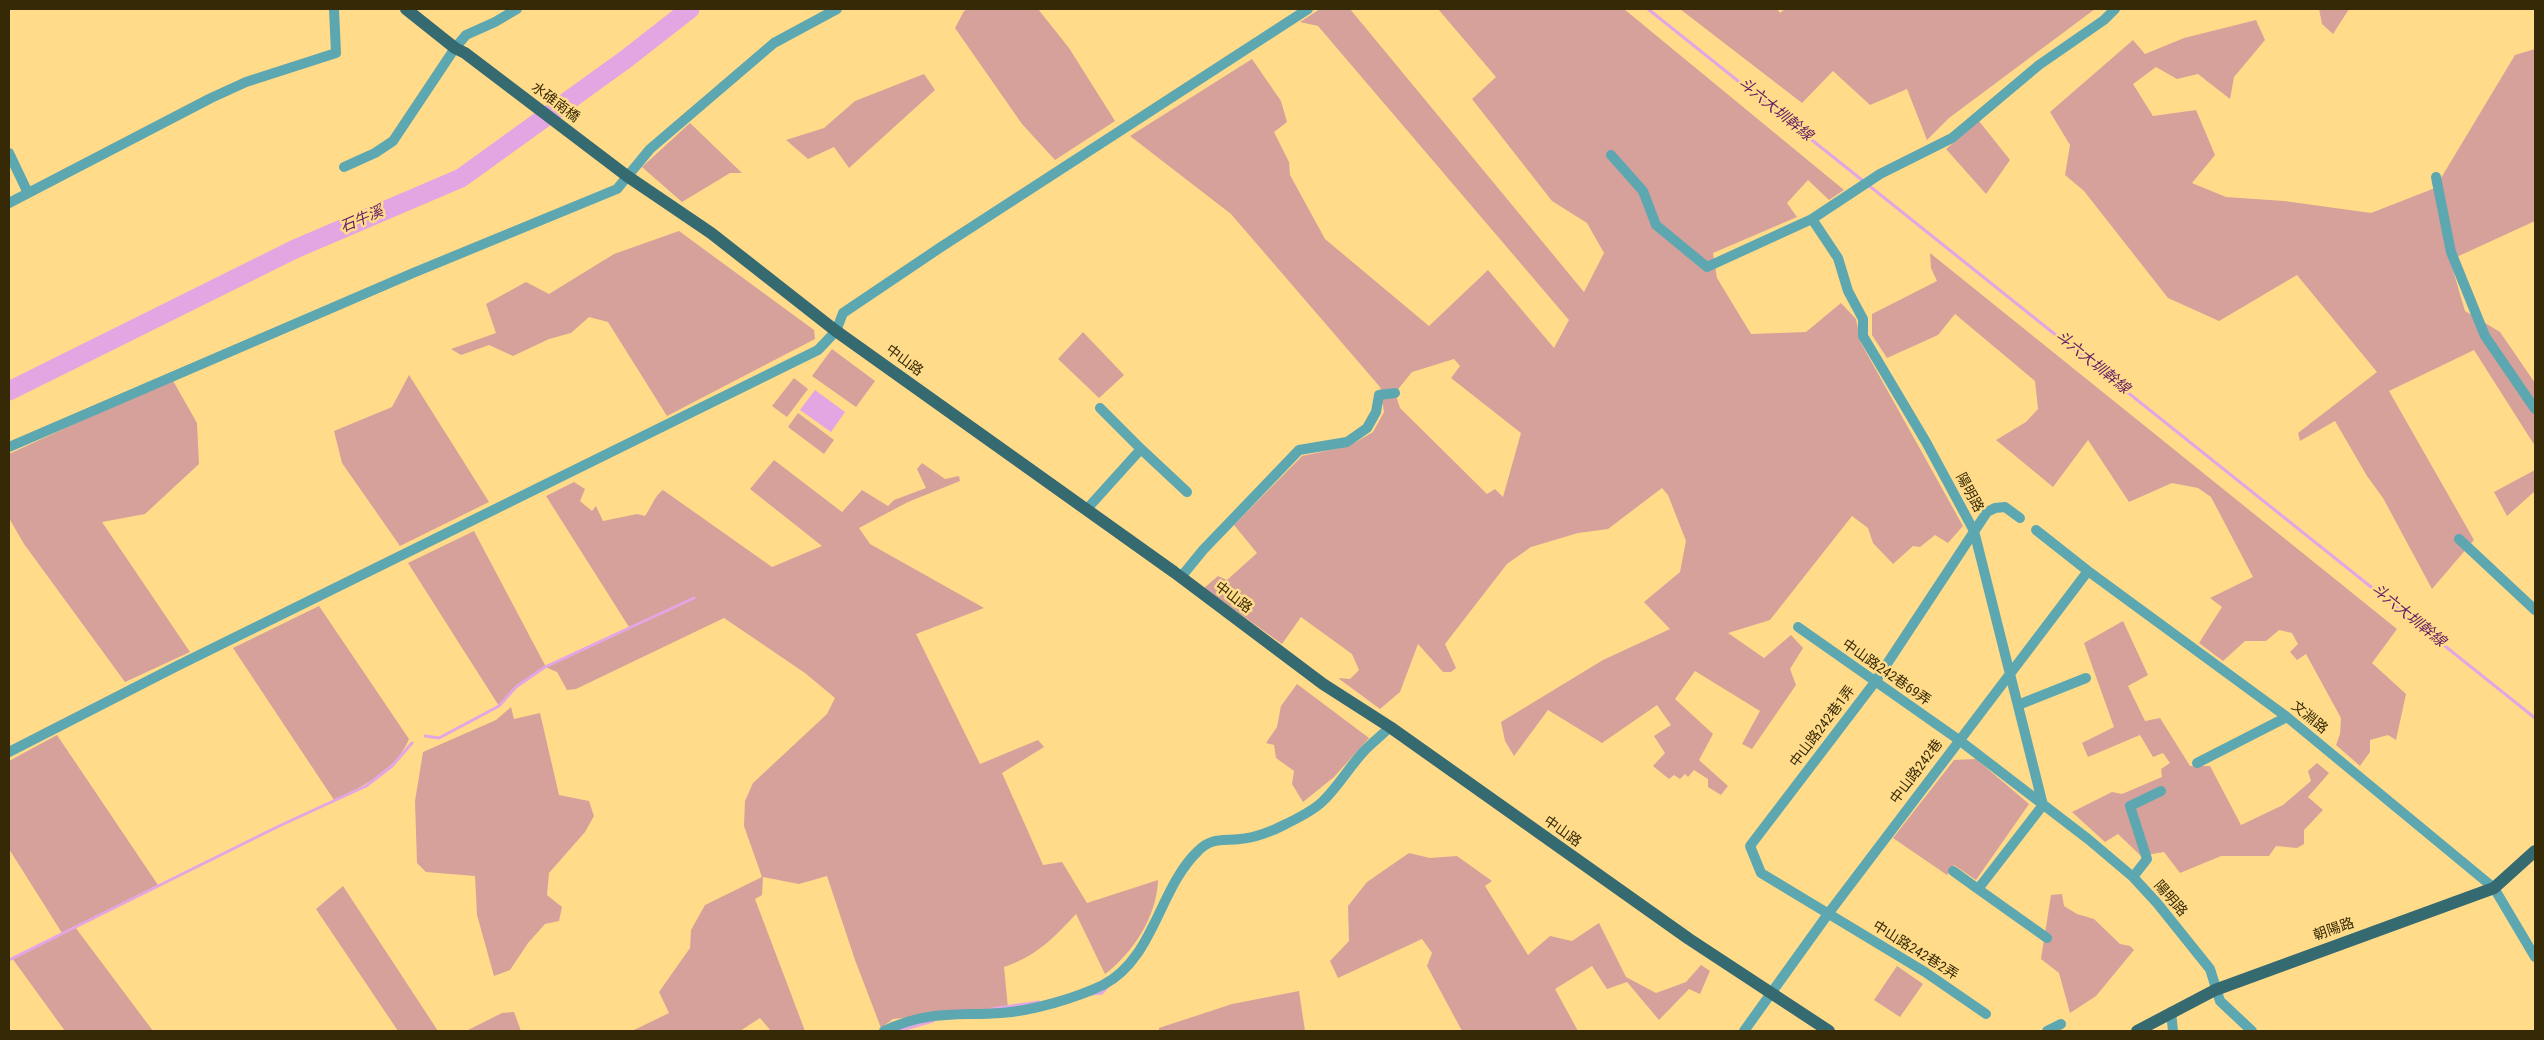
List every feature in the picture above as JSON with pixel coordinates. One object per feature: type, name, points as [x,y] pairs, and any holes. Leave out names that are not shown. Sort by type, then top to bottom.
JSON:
[{"type":"main road","name":"水碓南橋","points":[[406,9],[627,176]]},
{"type":"main road","name":"中山路","points":[[627,176],[711,233],[836,331],[1181,577],[1323,684],[1390,727],[1689,939],[1829,1031]]},
{"type":"main road","name":"朝陽路","points":[[2138,1031],[2215,990],[2494,888],[2535,851]]},
{"type":"street","points":[[9,203],[246,82],[336,53],[334,9]]},
{"type":"street","points":[[344,168],[375,153],[394,141],[460,51],[466,35],[495,22],[517,9]]},
{"type":"street","points":[[9,447],[413,273],[617,189],[650,149],[774,43],[837,9]]},
{"type":"street","points":[[9,752],[177,666],[818,350],[836,331],[843,314],[941,247],[1308,9]]},
{"type":"street","points":[[1610,154],[1643,191],[1656,225],[1707,267],[1812,219],[1880,174],[1952,138],[2039,65],[2104,20],[2115,9]]},
{"type":"street","points":[[9,153],[28,193]]},
{"type":"street","points":[[2436,177],[2451,252],[2485,336],[2535,408]]},
{"type":"street","name":"陽明路","points":[[1812,219],[1838,258],[1848,291],[1863,319],[1863,336],[1926,442],[1974,531],[2043,805]]},
{"type":"street","points":[[1181,577],[1203,550],[1299,450],[1347,442],[1367,428],[1376,412],[1379,395],[1395,393]]},
{"type":"street","points":[[1100,408],[1187,492]]},
{"type":"street","points":[[1086,510],[1141,449]]},
{"type":"street","name":"中山路242巷1弄","points":[[1828,914],[1761,873],[1750,846],[1874,682],[1987,512],[1994,508],[2005,507],[2020,518]]},
{"type":"street","name":"文淵路","points":[[2036,530],[2088,571],[2286,717],[2494,888],[2535,957]]},
{"type":"street","points":[[2459,539],[2535,610]]},
{"type":"street","name":"中山路242巷","points":[[1744,1031],[1828,914],[2088,571]]},
{"type":"street","name":"中山路242巷69弄","points":[[1798,628],[1959,740]]},
{"type":"street","points":[[2018,705],[2086,678]]},
{"type":"street","points":[[2196,763],[2286,717]]},
{"type":"street","points":[[884,1031],[898,1024],[940,1013],[1002,1013],[1031,1008],[1104,984],[1124,969],[1146,939],[1159,916],[1171,887],[1198,850],[1220,838],[1240,839],[1285,825],[1324,801],[1365,750],[1390,727]]},
{"type":"street","name":"陽明路","points":[[1959,740],[2088,839],[2132,877],[2157,903],[2210,969],[2220,1001],[2252,1031]]},
{"type":"street","points":[[2132,877],[2147,859],[2130,806],[2161,791]]},
{"type":"street","points":[[1978,889],[2043,805]]},
{"type":"street","points":[[1953,871],[2047,938]]},
{"type":"street","name":"中山路242巷2弄","points":[[1828,914],[1926,972],[1986,1014]]},
{"type":"street","points":[[2171,1012],[2173,1031]]},
{"type":"street","points":[[2047,1031],[2061,1024]]},
{"type":"shaded area","points":[[968,9],[1038,9],[1069,48],[1115,121],[1055,160],[1022,124],[955,28],[964,11]]},
{"type":"shaded area","points":[[1320,9],[1350,9],[1584,292],[1604,253],[1587,223],[1552,201],[1472,99],[1496,77],[1438,9],[1624,9],[1844,190],[1829,200],[1808,180],[1787,203],[1797,217],[1713,253],[1717,278],[1751,334],[1806,332],[1841,303],[1856,319],[1861,343],[1963,526],[1948,543],[1935,535],[1920,547],[1913,546],[1893,564],[1873,543],[1868,528],[1852,516],[1770,620],[1728,633],[1764,658],[1791,635],[1803,648],[1790,669],[1796,685],[1752,749],[1742,744],[1760,711],[1695,671],[1675,699],[1713,734],[1699,760],[1728,786],[1721,795],[1708,787],[1708,779],[1694,770],[1688,777],[1685,774],[1680,779],[1674,775],[1669,779],[1653,766],[1665,753],[1654,736],[1671,725],[1657,705],[1602,743],[1548,710],[1514,756],[1505,741],[1501,722],[1603,660],[1670,629],[1644,602],[1680,572],[1686,541],[1668,495],[1662,488],[1608,529],[1578,533],[1531,547],[1507,564],[1445,644],[1456,668],[1451,672],[1443,672],[1418,644],[1400,692],[1380,709],[1338,678],[1350,679],[1359,670],[1352,654],[1301,617],[1282,644],[1204,588],[1218,576],[1227,580],[1257,553],[1234,525],[1302,456],[1349,446],[1373,432],[1384,412],[1380,387],[1231,214],[1130,136],[1252,59],[1281,101],[1287,122],[1274,132],[1289,162],[1290,175],[1325,239],[1429,326],[1488,270],[1554,348],[1569,320],[1318,26],[1300,22]],"holes":[[[1454,359],[1460,366],[1451,378],[1521,433],[1503,497],[1495,489],[1487,494],[1400,408],[1395,393],[1412,372]]]},
{"type":"shaded area","points":[[1680,9],[1777,9],[1780,13],[1785,9],[2095,9],[1949,118],[1927,140],[1907,89],[1870,105],[1833,71],[1802,103]]},
{"type":"shaded area","points":[[2319,9],[2349,9],[2333,34],[2322,24]]},
{"type":"shaded area","points":[[2256,20],[2265,40],[2234,77],[2230,99],[2198,74],[2177,79],[2156,67],[2133,84],[2153,116],[2196,110],[2215,155],[2192,183],[2226,197],[2284,201],[2371,213],[2435,188],[2515,55],[2535,49],[2535,221],[2450,260],[2465,311],[2500,332],[2535,383],[2535,446],[2474,350],[2389,391],[2474,540],[2432,589],[2383,498],[2367,476],[2335,421],[2300,441],[2298,433],[2377,372],[2297,275],[2219,321],[2168,298],[2084,191],[2065,175],[2070,145],[2050,112],[2133,40],[2145,54],[2184,38]]},
{"type":"shaded area","points":[[924,74],[935,90],[849,168],[834,147],[808,159],[786,140],[824,128],[855,101]]},
{"type":"shaded area","points":[[1979,121],[2010,160],[1986,194],[1946,149]]},
{"type":"shaded area","points":[[690,123],[742,173],[730,173],[682,202],[642,167]]},
{"type":"shaded area","points":[[679,231],[814,330],[815,339],[667,416],[608,322],[589,317],[571,333],[549,339],[513,356],[489,345],[461,355],[451,349],[496,333],[486,304],[526,282],[549,294],[614,254]]},
{"type":"shaded area","points":[[1930,253],[2397,629],[2372,663],[2406,694],[2396,740],[2388,735],[2370,740],[2370,752],[2360,766],[2336,745],[2340,734],[2341,718],[2306,654],[2297,660],[2290,652],[2298,644],[2292,633],[2279,630],[2266,641],[2245,641],[2223,661],[2199,643],[2222,607],[2210,598],[2253,577],[2211,497],[2198,488],[2172,483],[2129,502],[2088,440],[2053,487],[1996,440],[2026,422],[2038,409],[2035,381],[1955,314],[1938,335],[1887,358],[1872,335],[1872,314],[1937,281],[1931,268]]},
{"type":"shaded area","points":[[1083,332],[1124,375],[1099,398],[1058,359]]},
{"type":"shaded area","points":[[832,349],[875,381],[856,407],[812,376]]},
{"type":"shaded area","points":[[409,375],[489,502],[400,546],[342,463],[334,431],[392,407]]},
{"type":"shaded area","points":[[794,378],[808,389],[787,417],[772,406]]},
{"type":"shaded area","points":[[172,379],[197,423],[199,464],[145,514],[102,522],[190,652],[125,682],[24,544],[9,518],[9,454]]},
{"type":"shaded area","points":[[815,390],[845,412],[831,432],[800,410]]},
{"type":"shaded area","points":[[798,413],[834,440],[824,454],[788,427]]},
{"type":"shaded area","points":[[774,460],[842,512],[862,490],[888,506],[894,500],[926,488],[917,469],[922,463],[945,479],[959,476],[960,481],[908,502],[859,528],[870,544],[984,608],[916,634],[980,764],[1038,740],[1044,747],[1002,773],[1043,865],[1062,862],[1087,903],[1158,880],[1157,894],[1142,933],[1125,956],[1105,974],[1076,914],[1060,931],[1035,952],[1004,967],[1008,1008],[893,1019],[881,1028],[855,960],[827,876],[799,884],[763,877],[762,895],[755,899],[805,1031],[771,1031],[760,1018],[740,1031],[632,1031],[669,1013],[659,992],[690,948],[691,930],[705,905],[762,877],[744,826],[745,801],[753,783],[827,714],[835,698],[805,673],[724,618],[576,689],[567,690],[557,672],[545,667],[516,687],[499,706],[408,563],[474,531],[546,667],[629,627],[546,496],[574,482],[585,489],[580,501],[592,511],[596,506],[603,521],[637,514],[645,516],[655,498],[663,490],[772,567],[822,546],[750,489]]},
{"type":"shaded area","points":[[2535,470],[2535,491],[2507,516],[2494,492]]},
{"type":"shaded area","points":[[319,606],[409,739],[396,760],[378,776],[334,800],[233,648]]},
{"type":"shaded area","points":[[2123,621],[2148,675],[2128,686],[2145,721],[2160,718],[2190,766],[2210,766],[2241,825],[2283,805],[2311,781],[2308,771],[2317,763],[2329,773],[2308,797],[2323,810],[2304,830],[2304,844],[2297,848],[2276,846],[2269,856],[2221,856],[2180,873],[2164,852],[2141,856],[2118,834],[2105,842],[2072,812],[2112,792],[2122,794],[2162,777],[2161,769],[2170,763],[2163,753],[2153,757],[2140,735],[2088,757],[2082,743],[2114,727],[2084,643]]},
{"type":"shaded area","points":[[1297,684],[1369,738],[1334,777],[1303,802],[1292,784],[1294,771],[1276,758],[1274,745],[1266,743],[1277,727],[1281,706]]},
{"type":"shaded area","points":[[511,707],[514,719],[540,713],[559,795],[589,801],[594,816],[585,832],[549,873],[547,895],[562,907],[559,921],[545,924],[528,943],[510,970],[494,976],[477,915],[475,876],[426,872],[417,863],[415,801],[423,752],[496,720]]},
{"type":"shaded area","points":[[57,735],[158,885],[75,927],[153,1031],[65,1031],[12,958],[62,933],[9,849],[9,761]]},
{"type":"shaded area","points":[[1976,759],[2029,804],[1976,880],[1954,865],[1947,875],[1893,838],[1954,760]]},
{"type":"shaded area","points":[[1409,853],[1430,858],[1457,856],[1492,881],[1485,886],[1528,955],[1550,936],[1572,941],[1599,923],[1626,977],[1656,993],[1686,982],[1701,965],[1710,971],[1700,994],[1689,989],[1659,1020],[1627,982],[1607,989],[1592,966],[1555,989],[1578,1031],[1462,1031],[1427,966],[1432,953],[1422,939],[1338,978],[1330,961],[1349,941],[1348,906],[1367,882]]},
{"type":"shaded area","points":[[343,886],[438,1031],[398,1031],[316,909]]},
{"type":"shaded area","points":[[2062,894],[2064,906],[2077,914],[2094,919],[2120,944],[2130,946],[2134,950],[2096,996],[2070,1013],[2059,973],[2041,959],[2051,895]]},
{"type":"shaded area","points":[[1897,966],[1923,984],[1900,1017],[1874,1000]]},
{"type":"shaded area","points":[[1299,991],[1305,1031],[1159,1031],[1159,1028],[1232,1004]]},
{"type":"shaded area","points":[[514,1012],[521,1031],[466,1031],[502,1013]]},
{"type":"waterway","name":"石牛溪","points":[[9,391],[295,249],[461,178],[626,59],[690,9]]},
{"type":"waterway","name":"斗六大圳幹線","points":[[1648,9],[2535,718]]},
{"type":"waterway","points":[[425,736],[439,738],[499,706],[516,687],[545,667],[694,598]]},
{"type":"waterway","points":[[9,960],[277,827],[366,786],[392,766],[412,743]]},
{"type":"waterway","points":[[1092,994],[1102,993],[1108,986]]},
{"type":"waterway","points":[[991,1009],[1039,1002]]},
{"type":"waterway","points":[[898,1031],[933,1021]]}]
